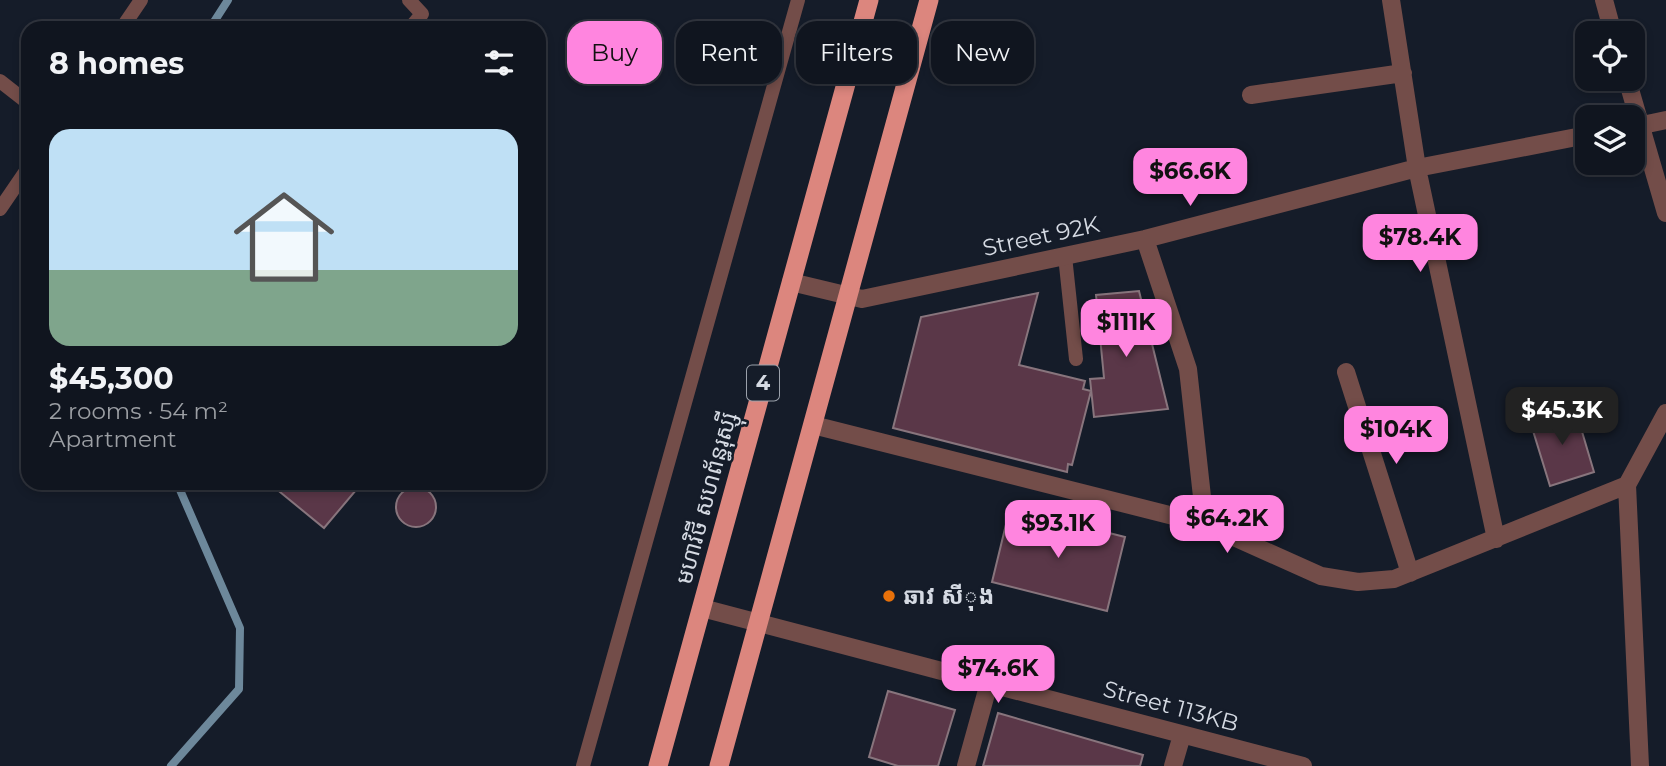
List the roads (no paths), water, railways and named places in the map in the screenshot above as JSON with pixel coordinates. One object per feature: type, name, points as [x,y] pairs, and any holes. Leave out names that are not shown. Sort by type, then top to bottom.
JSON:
[{"type":"highway","name":"មហាវិថី សហព័ន្ធរុស្ស៊ី","points":[[658,766],[869,0]]},
{"type":"highway","points":[[719,766],[929,0]]},
{"type":"street","points":[[1391,0],[1417,168],[1496,539]]},
{"type":"street","points":[[1604,0],[1610,21]]},
{"type":"street","points":[[1251,94],[1403,73]]},
{"type":"street","points":[[1645,125],[1666,120]]},
{"type":"street","name":"Street 92K","points":[[791,282],[862,299],[1145,239],[1417,168],[1575,137]]},
{"type":"street","points":[[1645,151],[1666,213]]},
{"type":"street","points":[[1145,239],[1188,369],[1205,524]]},
{"type":"street","points":[[1346,372],[1410,573]]},
{"type":"street","points":[[1640,766],[1627,485],[1666,413]]},
{"type":"street","points":[[813,425],[1205,524],[1321,576],[1358,582],[1394,579],[1627,485]]},
{"type":"street","name":"Street 113KB","points":[[702,608],[1304,766]]},
{"type":"street","points":[[966,766],[989,683]]},
{"type":"street","points":[[1173,766],[1182,735]]},
{"type":"lane","points":[[127,21],[141,0]]},
{"type":"lane","points":[[409,0],[422,14],[416,21]]},
{"type":"lane","points":[[583,766],[797,0]]},
{"type":"lane","points":[[0,81],[21,97]]},
{"type":"lane","points":[[0,209],[21,178]]},
{"type":"lane","points":[[1065,257],[1076,359]]},
{"type":"waterway","points":[[214,21],[228,0]]},
{"type":"waterway","points":[[171,766],[239,689],[240,628],[180,490]]},
{"type":"place","name":"ឆាវ សីុង","points":[[889,596]]}]
